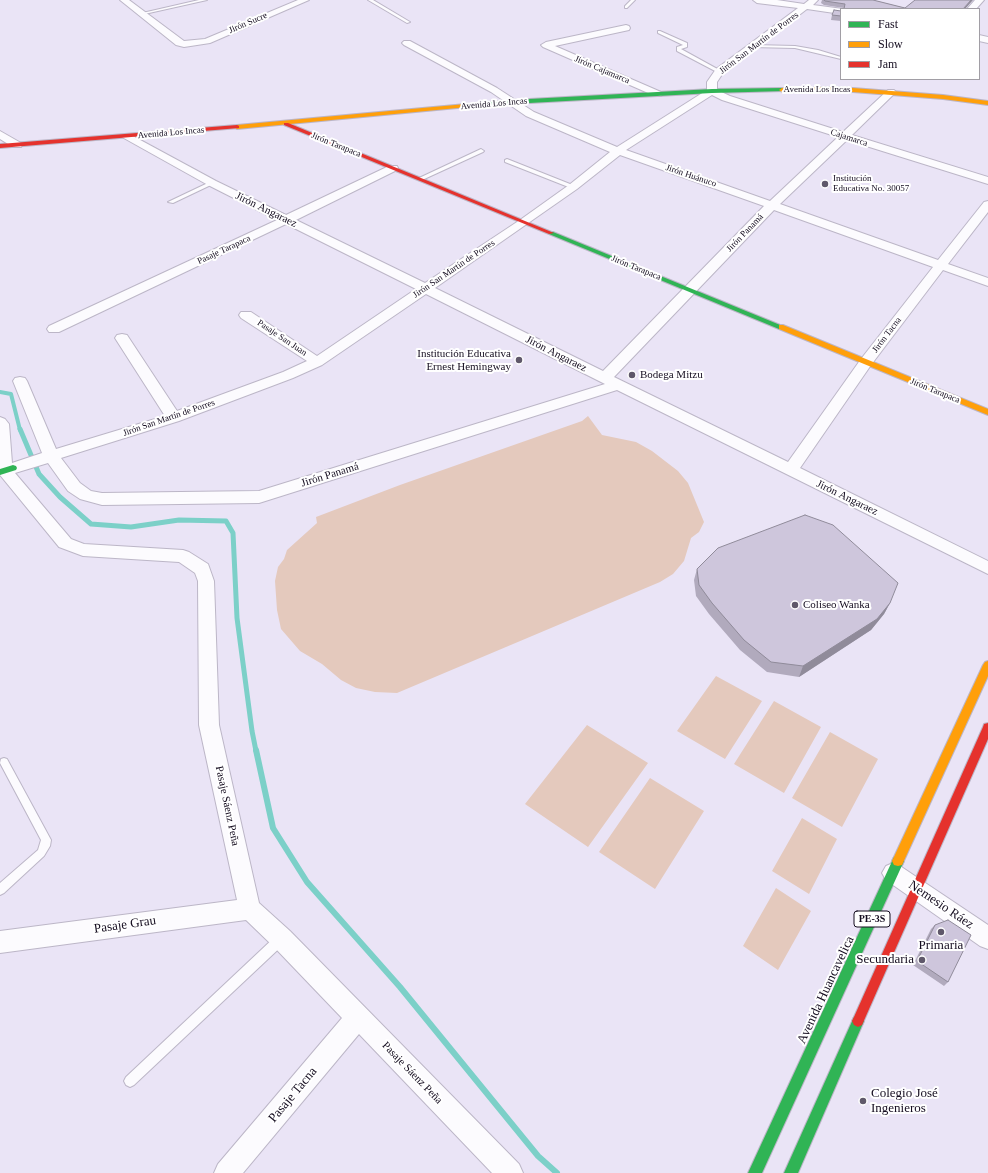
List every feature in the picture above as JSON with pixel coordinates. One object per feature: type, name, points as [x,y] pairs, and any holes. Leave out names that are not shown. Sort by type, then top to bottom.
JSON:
[{"type":"main road","name":"Avenida Los Incas","points":[[0,146],[127,137],[511,102],[712,91],[840,89],[891,92],[988,103]]},
{"type":"main road","name":"Jirón Tarapaca","points":[[283,123],[988,412]]},
{"type":"main road","name":"Avenida Huancavelica","points":[[755,1173],[800,1086],[893,873],[954,745],[988,665]]},
{"type":"main road","name":"PE-3S","points":[[791,1173],[819,1099],[917,889],[972,756],[988,728]]},
{"type":"street","points":[[124,0],[140,14]]},
{"type":"street","name":"Jirón Sucre","points":[[140,14],[179,43],[191,44],[207,41],[304,0]]},
{"type":"street","points":[[757,0],[840,11]]},
{"type":"street","name":"Jirón San Martín de Porres","points":[[6,470],[174,418],[288,375],[317,362],[524,222],[573,187],[618,151],[712,91],[712,82],[719,71],[814,0]]},
{"type":"street","points":[[972,8],[980,0]]},
{"type":"street","name":"Jirón Cajamarca","points":[[626,28],[546,45],[658,94]]},
{"type":"street","name":"Jirón Huánuco","points":[[407,43],[494,90],[530,114],[618,151],[988,282]]},
{"type":"street","name":"Cajamarca","points":[[712,91],[726,98],[988,181]]},
{"type":"street","name":"Jirón Panamá","points":[[20,381],[48,457],[74,487],[86,495],[102,499],[259,497],[611,381],[690,290],[772,205],[891,92]]},
{"type":"street","points":[[0,134],[17,145]]},
{"type":"street","name":"Jirón Angaraez","points":[[127,137],[212,183],[988,568]]},
{"type":"street","name":"Pasaje Tarapaca","points":[[54,329],[286,220],[392,168]]},
{"type":"street","name":"Jirón Tacna","points":[[790,469],[866,362],[988,204]]},
{"type":"street","name":"Pasaje San Juan","points":[[246,314],[317,362]]},
{"type":"street","points":[[122,338],[174,418]]},
{"type":"street","points":[[0,422],[2,424],[6,470]]},
{"type":"street","name":"Pasaje Sáenz Peña","points":[[6,470],[65,543],[83,550],[183,556],[202,569],[206,581],[209,725],[250,909],[282,939],[510,1173]]},
{"type":"street","name":"Nemesio Ráez","points":[[893,873],[988,938]]},
{"type":"street","name":"Pasaje Grau","points":[[0,942],[250,909]]},
{"type":"street","name":"Pasaje Tacna","points":[[227,1173],[358,1017]]},
{"type":"lane","points":[[140,14],[205,0]]},
{"type":"lane","points":[[370,0],[408,22]]},
{"type":"lane","points":[[626,7],[633,0]]},
{"type":"lane","points":[[659,32],[685,44],[685,46],[679,48],[679,50],[719,71]]},
{"type":"lane","points":[[753,46],[795,47],[840,58]]},
{"type":"lane","points":[[420,179],[481,151]]},
{"type":"lane","points":[[507,162],[573,187]]},
{"type":"lane","points":[[171,202],[212,183]]},
{"type":"lane","points":[[0,890],[41,853],[45,846],[46,840],[4,762]]},
{"type":"lane","points":[[130,1081],[282,939]]},
{"type":"shaded area","points":[[588,416],[602,435],[636,442],[652,451],[678,471],[688,483],[704,522],[699,532],[691,538],[684,561],[673,574],[660,582],[397,693],[375,692],[356,688],[341,680],[322,664],[300,651],[281,629],[277,610],[275,581],[278,567],[284,559],[287,550],[317,523],[316,517],[400,485],[582,421]]},
{"type":"shaded area","points":[[716,676],[762,701],[725,759],[677,731]]},
{"type":"shaded area","points":[[774,701],[821,727],[784,793],[734,764]]},
{"type":"shaded area","points":[[587,725],[648,763],[588,847],[525,804]]},
{"type":"shaded area","points":[[830,732],[878,759],[842,827],[792,798]]},
{"type":"shaded area","points":[[650,778],[704,811],[655,889],[599,852]]},
{"type":"shaded area","points":[[802,818],[837,839],[809,894],[772,871]]},
{"type":"shaded area","points":[[776,888],[811,911],[778,970],[743,946]]},
{"type":"building","points":[[824,0],[873,0],[905,8],[844,8],[845,4]]},
{"type":"building","points":[[915,0],[971,0],[964,8],[905,8]]},
{"type":"building","points":[[834,10],[840,11],[840,16],[832,15]]},
{"type":"building","name":"Coliseo Wanka","points":[[805,515],[833,525],[898,583],[890,603],[877,619],[803,666],[771,662],[744,640],[712,603],[699,585],[697,569],[718,548]]},
{"type":"building","points":[[948,920],[971,935],[948,982],[917,961],[935,925]]},
{"type":"waterway","points":[[0,392],[11,394],[20,430]]},
{"type":"waterway","points":[[20,429],[39,474],[60,497],[91,524],[131,527],[179,520],[226,521],[233,533],[237,618],[256,751]]},
{"type":"waterway","points":[[256,750],[273,828],[307,882],[400,987],[538,1156],[557,1173]]},
{"type":"traffic: fast","points":[[466,106],[511,102],[712,91],[782,90]]},
{"type":"traffic: fast","points":[[551,233],[781,327]]},
{"type":"traffic: fast","points":[[0,472],[13,468]]},
{"type":"traffic: fast","points":[[755,1173],[898,861]]},
{"type":"traffic: fast","points":[[791,1173],[858,1021]]},
{"type":"traffic: slow","points":[[782,90],[840,89],[943,97],[988,103]]},
{"type":"traffic: slow","points":[[237,127],[466,106]]},
{"type":"traffic: slow","points":[[781,327],[988,412]]},
{"type":"traffic: slow","points":[[898,861],[988,665]]},
{"type":"traffic: jam","points":[[286,124],[551,233]]},
{"type":"traffic: jam","points":[[0,146],[237,127]]},
{"type":"traffic: jam","points":[[858,1021],[988,727]]},
{"type":"place","name":"Institución Educativa No. 30057","points":[[825,184]]},
{"type":"place","name":"Institución Educativa Ernest Hemingway","points":[[519,360]]},
{"type":"place","name":"Bodega Mitzu","points":[[632,375]]},
{"type":"place","name":"Coliseo Wanka","points":[[795,605]]},
{"type":"place","name":"Primaria","points":[[941,932]]},
{"type":"place","name":"Secundaria","points":[[922,960]]},
{"type":"place","name":"Colegio José Ingenieros","points":[[863,1101]]}]
